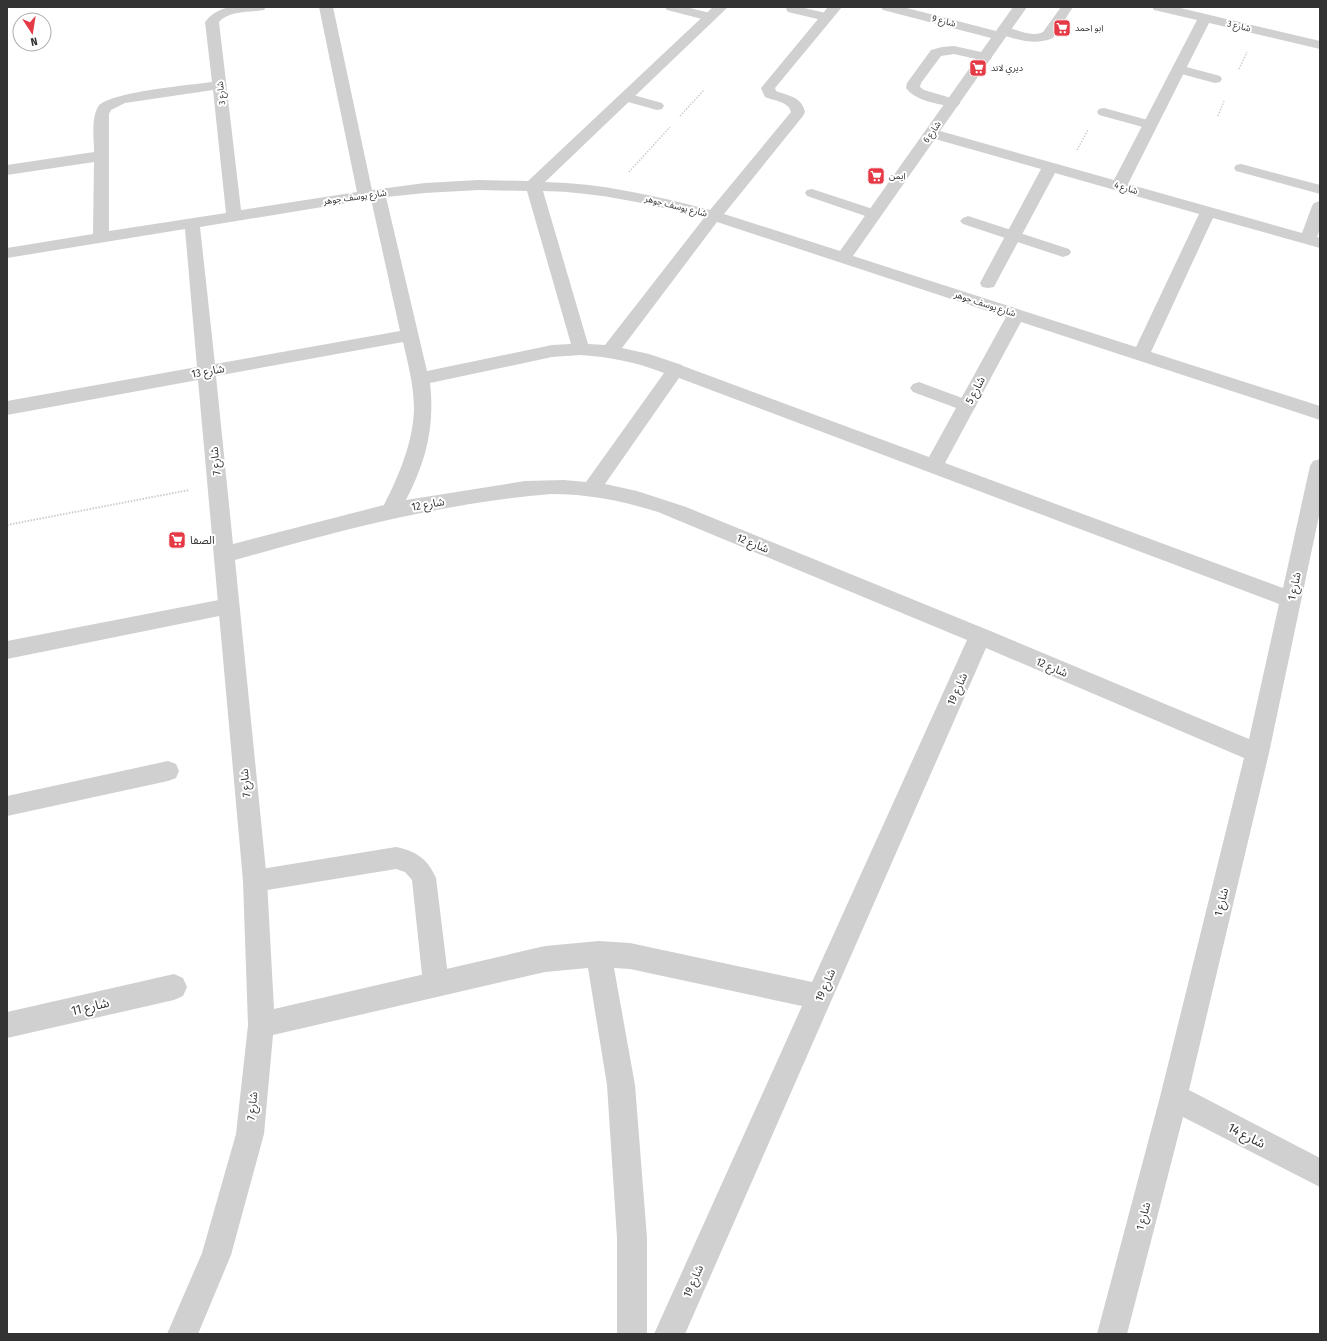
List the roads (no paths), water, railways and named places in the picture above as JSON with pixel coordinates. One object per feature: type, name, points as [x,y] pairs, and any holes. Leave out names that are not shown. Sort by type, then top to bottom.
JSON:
[{"type":"street","name":"شارع 3","points":[[234,215],[212,22],[224,12],[259,7]]},
{"type":"street","points":[[326,7],[371,194],[420,379],[423,410],[420,442],[409,476],[391,510]]},
{"type":"street","name":"شارع 9","points":[[888,7],[1002,34]]},
{"type":"street","name":"شارع 6","points":[[844,257],[1020,7]]},
{"type":"street","name":"شارع 3","points":[[1159,7],[1320,45]]},
{"type":"street","points":[[581,349],[533,185],[715,12]]},
{"type":"street","points":[[610,351],[714,216],[796,116],[798,112],[796,104],[770,94],[768,88],[831,12]]},
{"type":"street","points":[[1119,186],[1205,18]]},
{"type":"street","points":[[101,238],[102,114],[105,107],[122,99],[220,85]]},
{"type":"street","name":"شارع 4","points":[[931,133],[1314,242]]},
{"type":"street","points":[[7,170],[101,156]]},
{"type":"street","points":[[988,283],[1050,167]]},
{"type":"street","name":"شارع يوسف جوهر","points":[[7,253],[371,194],[479,185],[572,187],[655,200],[714,216],[1320,413]]},
{"type":"street","points":[[1314,242],[1320,206]]},
{"type":"street","points":[[1141,354],[1208,212]]},
{"type":"street","name":"شارع 7","points":[[182,1334],[216,1255],[250,1134],[261,1025],[255,881],[192,222]]},
{"type":"street","name":"شارع 5","points":[[934,466],[1016,314]]},
{"type":"street","name":"شارع 13","points":[[7,408],[409,335]]},
{"type":"street","points":[[420,379],[552,351],[581,349],[610,351],[643,358],[676,369],[1291,600]]},
{"type":"street","points":[[591,489],[676,369]]},
{"type":"street","name":"شارع 1","points":[[1112,1334],[1174,1097],[1258,753],[1320,466]]},
{"type":"street","name":"شارع 12","points":[[223,555],[391,510],[529,488],[564,487],[591,489],[625,495],[659,505],[980,636],[1258,753]]},
{"type":"street","name":"شارع 19","points":[[669,1334],[980,636]]},
{"type":"street","points":[[261,1025],[572,954],[630,956],[819,997]]},
{"type":"street","points":[[600,954],[621,1086],[632,1238],[632,1334]]},
{"type":"street","name":"شارع 11","points":[[7,1025],[174,987]]},
{"type":"street","name":"شارع 14","points":[[1174,1097],[1320,1173]]},
{"type":"lane","points":[[671,7],[715,12]]},
{"type":"lane","points":[[1002,34],[1029,38],[1045,37],[1048,35],[1067,7]]},
{"type":"lane","points":[[792,9],[831,12]]},
{"type":"lane","points":[[953,103],[919,93],[914,88],[914,83],[936,53],[940,51],[956,49],[985,57]]},
{"type":"lane","points":[[1179,69],[1215,79]]},
{"type":"lane","points":[[626,97],[657,106]]},
{"type":"lane","points":[[1104,112],[1150,125]]},
{"type":"lane","points":[[1241,168],[1320,190]]},
{"type":"lane","points":[[812,193],[874,214]]},
{"type":"lane","points":[[968,221],[1063,252]]},
{"type":"lane","points":[[919,388],[966,406]]},
{"type":"lane","points":[[7,650],[229,606]]},
{"type":"lane","points":[[7,806],[168,771]]},
{"type":"lane","points":[[255,881],[396,858],[406,859],[414,863],[424,878],[436,984]]},
{"type":"place","name":"ابو احمد","points":[[1062,28]]},
{"type":"place","name":"ديري لاند","points":[[978,68]]},
{"type":"place","name":"ايمن","points":[[876,176]]},
{"type":"place","name":"الصفا","points":[[177,540]]}]
